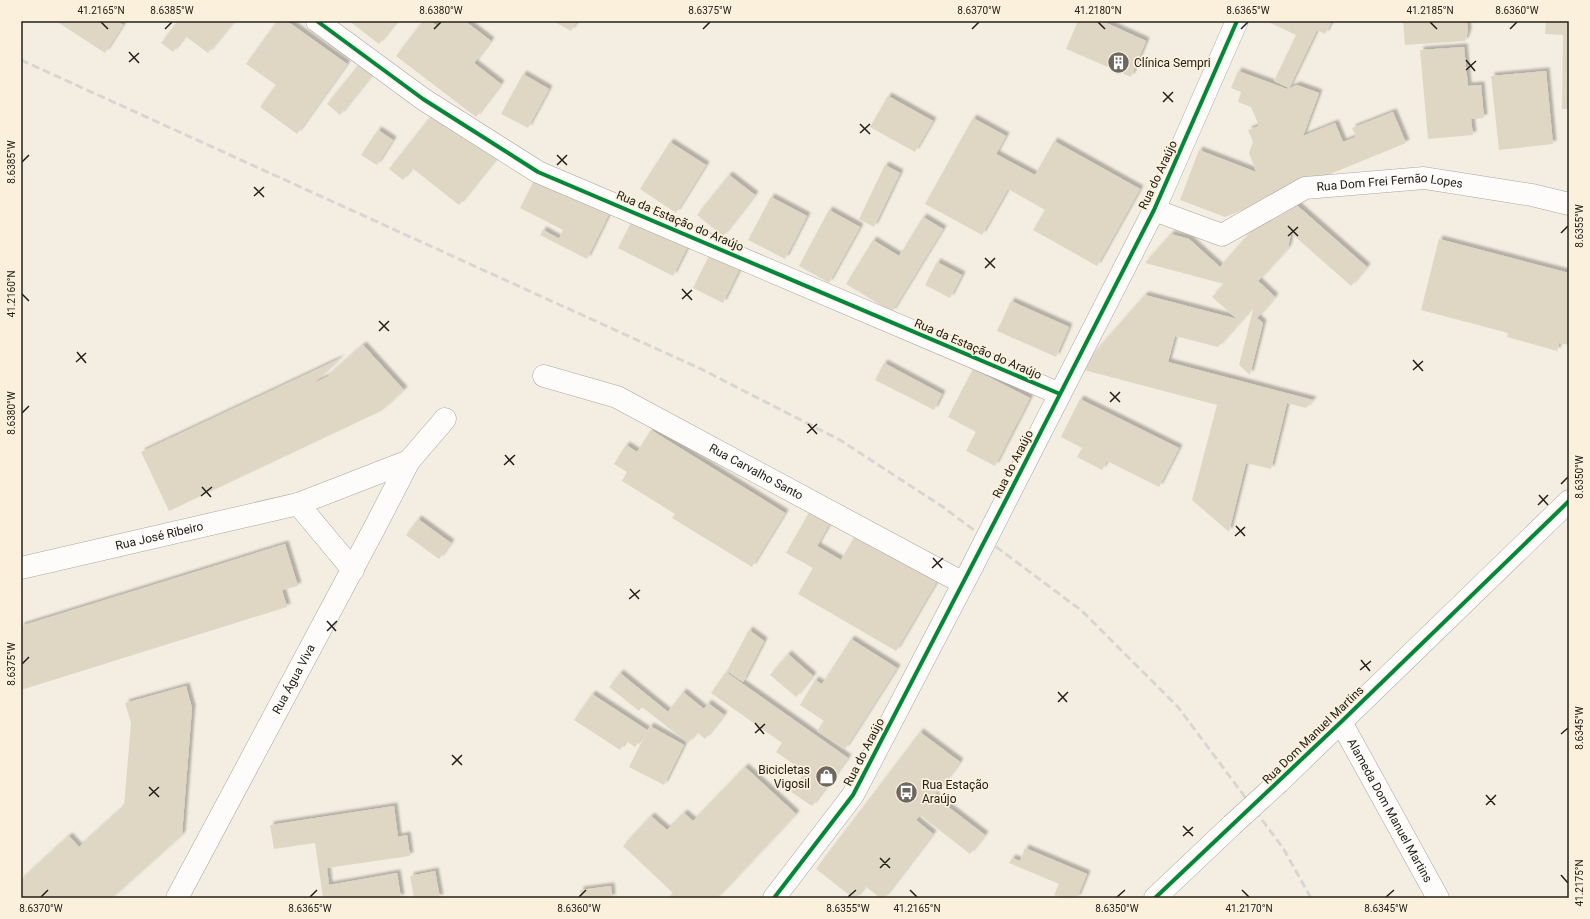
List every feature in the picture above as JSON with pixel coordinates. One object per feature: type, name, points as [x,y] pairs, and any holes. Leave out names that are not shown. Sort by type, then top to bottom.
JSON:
[{"type":"street","name":"Rua da Estação do Araújo","points":[[317,21],[422,99],[538,172],[1060,394]]},
{"type":"street","name":"Rua do Araújo","points":[[778,897],[853,795],[1154,210],[1237,21]]},
{"type":"street","name":"Rua Dom Frei Fernão Lopes","points":[[1154,210],[1222,235],[1305,188],[1424,178],[1532,195],[1569,204]]},
{"type":"street","name":"Rua Carvalho Santo","points":[[544,376],[617,397],[968,574]]},
{"type":"street","name":"Rua José Ribeiro","points":[[21,568],[298,504],[409,461],[445,419]]},
{"type":"street","name":"Rua Água Viva","points":[[177,898],[353,570],[409,461]]},
{"type":"street","name":"Rua Dom Manuel Martins","points":[[1155,898],[1341,722],[1569,501]]},
{"type":"street","points":[[298,504],[353,570]]},
{"type":"street","name":"Alameda Dom Manuel Martins","points":[[1341,722],[1438,898]]},
{"type":"building","points":[[56,21],[117,21],[123,25],[105,53]]},
{"type":"building","points":[[178,21],[234,21],[208,53],[185,36],[173,52],[161,43]]},
{"type":"building","points":[[277,21],[287,21],[347,64],[297,134],[260,107],[276,85],[246,64]]},
{"type":"building","points":[[349,21],[397,21],[379,44]]},
{"type":"building","points":[[423,21],[430,21],[437,26],[441,21],[465,21],[491,41],[474,63],[501,84],[476,117],[396,56]]},
{"type":"building","points":[[553,21],[577,21],[571,31]]},
{"type":"building","name":"Clínica Sempri","points":[[1078,21],[1102,21],[1146,41],[1131,77],[1066,49]]},
{"type":"building","points":[[1266,21],[1328,21],[1331,23],[1325,34],[1317,30],[1289,88],[1274,81],[1296,35]]},
{"type":"building","points":[[1403,21],[1467,21],[1468,32],[1465,41],[1405,45]]},
{"type":"building","points":[[1546,21],[1569,21],[1569,109],[1562,109],[1563,35],[1545,34]]},
{"type":"building","points":[[1464,47],[1468,86],[1481,85],[1484,118],[1471,119],[1473,135],[1428,139],[1420,50]]},
{"type":"building","points":[[361,62],[374,72],[340,115],[327,104]]},
{"type":"building","points":[[1238,71],[1287,89],[1297,85],[1319,93],[1303,136],[1335,123],[1343,142],[1356,137],[1352,128],[1393,112],[1406,143],[1225,217],[1180,200],[1199,150],[1256,172],[1249,153],[1253,142],[1248,130],[1259,126],[1251,107],[1238,102],[1241,92],[1231,88]]},
{"type":"building","points":[[1546,71],[1553,144],[1499,150],[1491,76]]},
{"type":"building","points":[[523,74],[549,89],[528,128],[501,114]]},
{"type":"building","points":[[888,96],[933,121],[915,152],[870,127]]},
{"type":"building","points":[[435,111],[496,159],[459,205],[412,168],[403,180],[389,169]]},
{"type":"building","points":[[973,118],[1006,136],[996,154],[1035,175],[1054,141],[1140,189],[1097,266],[1033,230],[1045,210],[1008,189],[982,235],[925,204]]},
{"type":"building","points":[[378,130],[393,140],[377,165],[361,155]]},
{"type":"building","points":[[670,142],[706,165],[676,213],[640,189]]},
{"type":"building","points":[[885,165],[900,173],[874,227],[859,219]]},
{"type":"building","points":[[538,173],[611,210],[587,259],[540,235],[543,230],[559,239],[563,230],[520,208]]},
{"type":"building","points":[[729,175],[755,195],[723,236],[697,215]]},
{"type":"building","points":[[1284,194],[1367,267],[1351,286],[1291,233],[1288,248],[1258,281],[1275,297],[1257,318],[1263,323],[1250,375],[1239,365],[1254,306],[1218,347],[1175,336],[1168,362],[1313,400],[1306,408],[1287,403],[1271,469],[1246,463],[1229,532],[1192,500],[1217,405],[1080,369],[1145,295],[1237,319],[1212,297],[1224,284],[1145,263],[1171,234],[1189,239],[1220,267]]},
{"type":"building","points":[[771,197],[807,216],[785,259],[748,240]]},
{"type":"building","points":[[829,210],[860,227],[829,283],[799,266]]},
{"type":"building","points":[[634,217],[689,244],[673,276],[618,248]]},
{"type":"building","points":[[923,217],[943,229],[892,312],[846,284],[873,240],[899,256]]},
{"type":"building","points":[[1439,239],[1569,273],[1569,345],[1559,343],[1557,351],[1507,337],[1508,333],[1421,310]]},
{"type":"building","points":[[711,252],[741,266],[723,303],[693,288]]},
{"type":"building","points":[[937,262],[962,275],[950,298],[925,285]]},
{"type":"building","points":[[1011,301],[1069,327],[1056,357],[997,331]]},
{"type":"building","points":[[363,345],[404,390],[381,411],[169,511],[141,452],[341,358],[314,383],[327,377]]},
{"type":"building","points":[[884,363],[942,394],[934,410],[875,380]]},
{"type":"building","points":[[973,369],[1030,398],[995,466],[966,451],[976,432],[948,417]]},
{"type":"building","points":[[1080,399],[1179,448],[1159,487],[1107,461],[1102,470],[1077,457],[1082,448],[1061,437]]},
{"type":"building","points":[[651,430],[785,513],[752,567],[672,518],[675,514],[622,481],[627,472],[614,464],[626,445],[637,452]]},
{"type":"building","points":[[810,511],[830,523],[817,546],[841,560],[856,534],[937,581],[896,651],[798,594],[813,568],[786,553]]},
{"type":"building","points":[[418,519],[451,543],[439,559],[406,535]]},
{"type":"building","points":[[285,544],[298,586],[282,590],[287,607],[21,690],[21,626]]},
{"type":"building","points":[[749,630],[764,641],[743,682],[727,671]]},
{"type":"building","points":[[851,639],[897,668],[845,749],[817,731],[824,721],[800,705],[815,680],[822,684]]},
{"type":"building","points":[[788,654],[813,676],[796,697],[770,675]]},
{"type":"building","points":[[726,672],[848,758],[812,806],[791,792],[805,772],[776,752],[782,743],[711,693]]},
{"type":"building","points":[[620,673],[668,712],[683,692],[704,709],[708,703],[724,715],[705,739],[697,732],[688,743],[642,707],[639,711],[609,687]]},
{"type":"building","points":[[186,686],[192,708],[182,835],[112,898],[21,898],[21,880],[69,836],[79,847],[124,806],[131,723],[125,703]]},
{"type":"building","points":[[592,694],[647,730],[635,747],[626,741],[620,750],[574,720]]},
{"type":"building","points":[[650,726],[684,745],[664,785],[629,767]]},
{"type":"building","points":[[920,732],[960,762],[934,796],[985,835],[970,854],[920,815],[916,820],[933,834],[884,898],[880,898],[865,886],[856,898],[853,898],[816,869]]},
{"type":"building","points":[[745,767],[796,814],[717,898],[668,898],[673,893],[623,846],[651,816],[667,830],[684,813],[693,821]]},
{"type":"building","points":[[394,806],[398,837],[407,835],[410,856],[327,868],[329,885],[397,873],[401,898],[323,898],[315,843],[274,849],[270,825]]},
{"type":"building","points":[[1025,848],[1087,874],[1077,898],[1062,898],[1054,895],[1059,884],[1009,863],[1012,858],[1020,861]]},
{"type":"building","points":[[435,871],[440,898],[414,898],[410,876]]},
{"type":"building","points":[[611,886],[612,898],[581,898],[580,890]]},
{"type":"railway","points":[[21,60],[701,369],[840,440],[943,507],[1082,611],[1178,707],[1283,848],[1311,898]]},
{"type":"cycle path","points":[[317,21],[423,99],[538,172],[1060,394]]},
{"type":"cycle path","points":[[774,898],[853,795],[1154,210],[1237,21]]},
{"type":"cycle path","points":[[1155,898],[1341,722],[1569,501]]},
{"type":"place","name":"Clínica Sempri","points":[[1118,63]]},
{"type":"place","name":"Bicicletas Vigosil","points":[[826,777]]},
{"type":"place","name":"Rua Estação Araújo","points":[[906,792]]}]
